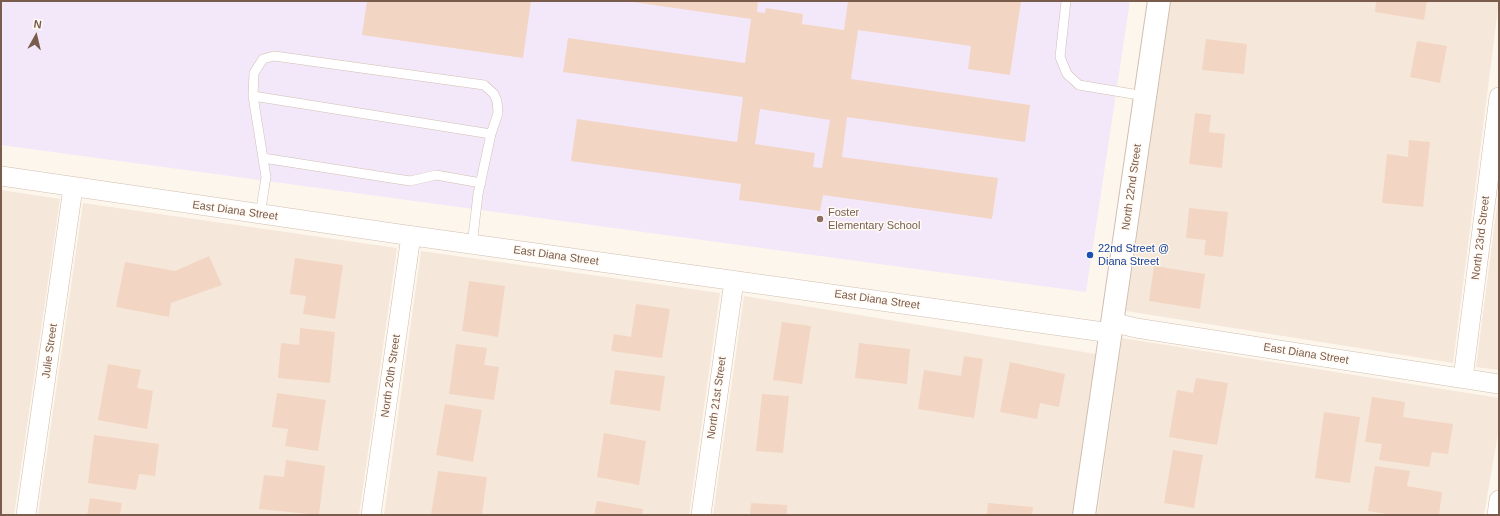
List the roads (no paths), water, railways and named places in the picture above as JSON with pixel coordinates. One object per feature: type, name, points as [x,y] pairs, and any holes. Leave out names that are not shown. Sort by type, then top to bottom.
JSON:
[{"type":"street","name":"North 22nd Street","points":[[1084,515],[1159,1]]},
{"type":"street","name":"North 23rd Street","points":[[1463,378],[1499,97]]},
{"type":"street","name":"East Diana Street","points":[[1,176],[260,215],[734,281],[1112,328],[1136,328],[1499,384]]},
{"type":"street","name":"Julie Street","points":[[26,515],[74,188]]},
{"type":"street","name":"North 20th Street","points":[[371,515],[411,236]]},
{"type":"street","name":"North 21st Street","points":[[701,515],[734,281]]},
{"type":"street","points":[[1496,515],[1499,500]]},
{"type":"lane","points":[[1066,1],[1060,57],[1067,74],[1079,85],[1145,96]]},
{"type":"lane","points":[[260,215],[266,177],[253,96],[254,73],[263,59],[274,56],[484,85],[494,94],[497,101],[498,113],[491,134],[481,183],[472,245]]},
{"type":"lane","points":[[253,96],[491,134]]},
{"type":"lane","points":[[263,158],[410,181],[436,175],[481,183]]},
{"type":"place","name":"Foster Elementary School","points":[[820,219]]},
{"type":"place","name":"22nd Street @ Diana Street","points":[[1090,255]]}]
